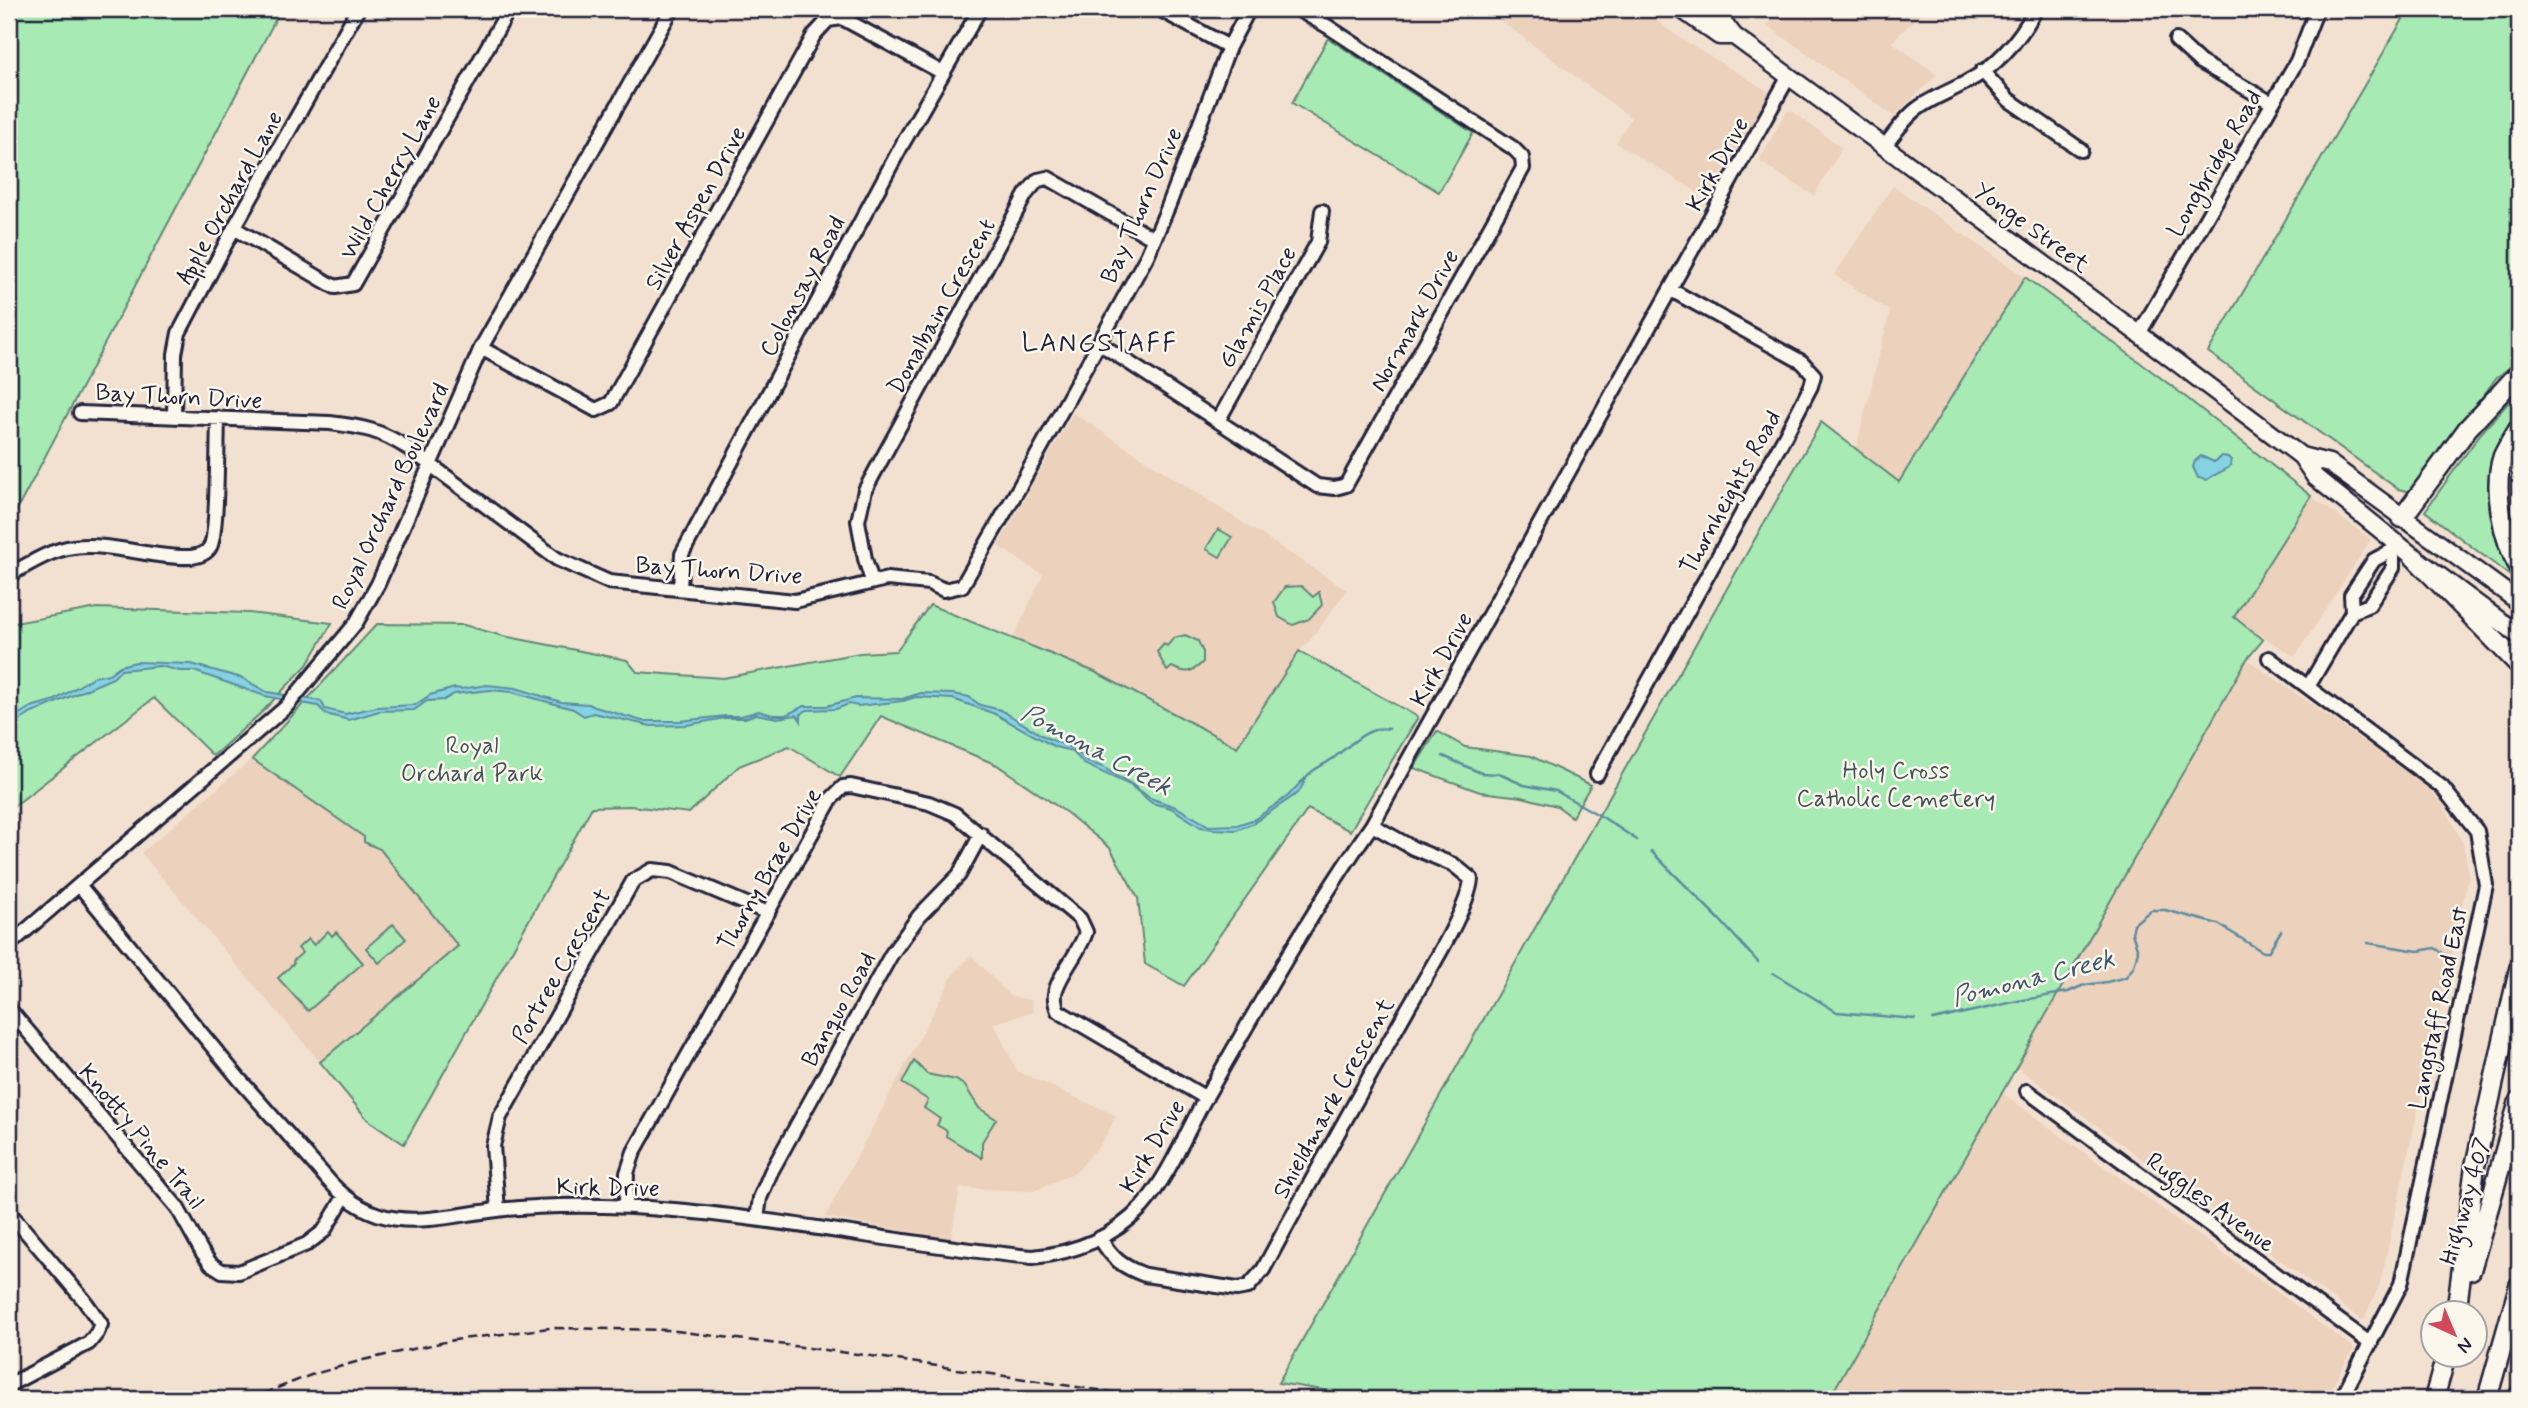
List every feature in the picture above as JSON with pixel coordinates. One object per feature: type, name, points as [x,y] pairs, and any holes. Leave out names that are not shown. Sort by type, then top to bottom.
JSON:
[{"type":"highway","points":[[2402,518],[2468,428],[2519,373]]},
{"type":"highway","points":[[2519,428],[2503,457],[2499,482],[2504,534],[2519,567]]},
{"type":"highway","points":[[2414,556],[2519,665]]},
{"type":"highway","points":[[2459,1300],[2475,1166],[2519,969]]},
{"type":"highway","name":"Highway 407","points":[[2461,1300],[2519,1101]]},
{"type":"highway","points":[[2487,1399],[2519,1286]]},
{"type":"highway","points":[[2434,1399],[2442,1370]]},
{"type":"main road","name":"Yonge Street","points":[[1681,9],[1719,36],[1734,36]]},
{"type":"main road","name":"Yonge Street","points":[[1704,9],[1725,24],[1734,36],[2301,456],[2315,477],[2393,546],[2414,556],[2519,635]]},
{"type":"main road","name":"Yonge Street","points":[[2301,456],[2329,463],[2519,602]]},
{"type":"main road","points":[[2393,546],[2402,518]]},
{"type":"street","name":"Apple Orchard Lane","points":[[174,417],[175,354],[179,334],[234,228],[358,9]]},
{"type":"street","name":"Wild Cherry Lane","points":[[234,228],[335,286],[353,285],[509,9]]},
{"type":"street","name":"Royal Orchard Boulevard","points":[[9,945],[286,707],[356,623],[378,584],[481,348],[672,9]]},
{"type":"street","name":"Colonsay Road","points":[[680,588],[682,554],[980,9]]},
{"type":"street","points":[[1159,9],[1229,47]]},
{"type":"street","name":"Bay Thorn Drive","points":[[80,413],[360,426],[384,433],[557,559],[609,582],[795,601],[887,579],[929,583],[944,590],[962,586],[1099,343],[1154,239],[1229,47],[1249,9]]},
{"type":"street","name":"Normark Drive","points":[[1099,343],[1317,486],[1335,488],[1346,485],[1523,168],[1522,158],[1513,148],[1297,9]]},
{"type":"street","points":[[1884,147],[1917,109],[1969,81],[2012,45],[2036,9]]},
{"type":"street","name":"Longbridge Road","points":[[2139,334],[2297,61],[2317,9]]},
{"type":"street","name":"Silver Aspen Drive","points":[[481,348],[596,410],[611,403],[814,35],[828,20],[842,18],[943,73]]},
{"type":"street","points":[[2176,40],[2200,62],[2273,103]]},
{"type":"street","points":[[1982,71],[2009,100],[2081,150]]},
{"type":"street","name":"Kirk Drive","points":[[79,885],[240,1080],[344,1197],[372,1213],[402,1220],[437,1219],[498,1210],[565,1205],[626,1205],[757,1219],[1033,1257],[1071,1251],[1100,1238],[1128,1220],[1157,1187],[1331,885],[1373,825],[1789,76]]},
{"type":"street","name":"Donalbain Crescent","points":[[872,581],[858,521],[865,490],[1026,194],[1038,180],[1048,178],[1154,239]]},
{"type":"street","name":"Glamis Place","points":[[1218,421],[1318,243],[1322,211]]},
{"type":"street","name":"Thornheights Road","points":[[1597,774],[1784,439],[1814,375],[1802,362],[1671,290]]},
{"type":"street","points":[[9,575],[45,556],[69,548],[107,547],[191,557],[205,552],[211,547],[215,516],[218,418]]},
{"type":"street","points":[[2308,687],[2352,612],[2351,595],[2375,560],[2393,546]]},
{"type":"street","points":[[2352,612],[2369,605],[2393,568],[2393,546]]},
{"type":"street","name":"Langstaff Road East","points":[[2269,659],[2442,787],[2477,831],[2486,885],[2401,1284],[2341,1399]]},
{"type":"street","name":"Thorny Brae Drive","points":[[626,1205],[627,1173],[634,1152],[831,799],[843,787],[851,786],[929,803],[955,814],[981,834],[1085,926],[1083,940],[1055,991],[1058,1011],[1206,1098]]},
{"type":"street","name":"Shieldmark Crescent","points":[[1100,1238],[1109,1254],[1132,1270],[1145,1275],[1237,1289],[1248,1287],[1263,1270],[1425,977],[1470,888],[1471,879],[1454,866],[1413,848],[1373,825]]},
{"type":"street","name":"Banquo Road","points":[[757,1219],[760,1198],[771,1172],[891,955],[919,916],[958,875],[981,834]]},
{"type":"street","name":"Portree Crescent","points":[[498,1210],[493,1146],[500,1117],[633,881],[645,871],[661,870],[768,914]]},
{"type":"street","name":"Knotty Pine Trail","points":[[9,1009],[177,1207],[202,1252],[211,1264],[222,1271],[239,1272],[307,1244],[324,1231],[344,1197]]},
{"type":"street","name":"Ruggles Avenue","points":[[2027,1091],[2371,1344]]},
{"type":"street","points":[[9,1212],[101,1324],[89,1343],[9,1385]]},
{"type":"shaded area","points":[[1485,9],[1641,9],[1680,38],[1771,93],[1707,198],[1616,143],[1631,118]]},
{"type":"shaded area","points":[[1776,9],[1925,9],[1892,42],[1937,75],[1894,116],[1768,26]]},
{"type":"shaded area","points":[[1792,111],[1842,148],[1814,196],[1759,161],[1786,112]]},
{"type":"shaded area","points":[[1893,186],[2025,277],[1899,482],[1856,449],[1890,311],[1834,275]]},
{"type":"shaded area","points":[[1073,413],[1347,590],[1299,651],[1237,747],[1095,672],[1013,639],[1043,575],[998,546]]},
{"type":"shaded area","points":[[2311,496],[2371,539],[2295,657],[2234,618]]},
{"type":"shaded area","points":[[2247,659],[2420,781],[2443,804],[2463,843],[2469,875],[2380,1284],[2363,1321],[2017,1067]]},
{"type":"shaded area","points":[[252,759],[379,847],[459,946],[320,1062],[141,853]]},
{"type":"shaded area","points":[[971,955],[1010,996],[1031,1000],[1033,1012],[994,1023],[1017,1071],[1117,1116],[1100,1145],[1077,1171],[1034,1191],[960,1188],[951,1239],[825,1217],[953,975]]},
{"type":"shaded area","points":[[2002,1093],[2354,1348],[2325,1399],[1829,1399]]},
{"type":"green space","points":[[9,9],[281,9],[9,525]]},
{"type":"green space","points":[[2409,9],[2519,9],[2519,360],[2496,378],[2421,483],[2411,492],[2398,489],[2208,352]]},
{"type":"green space","points":[[1328,38],[1473,133],[1439,192],[1292,103]]},
{"type":"green space","name":"Holy Cross Catholic Cemetery","points":[[2025,277],[2173,387],[2311,496],[2234,617],[2263,640],[2247,659],[1829,1399],[1381,1399],[1278,1383],[1821,422],[1899,482]]},
{"type":"green space","points":[[2519,391],[2519,414],[2498,446],[2490,502],[2510,576],[2425,511],[2481,433]]},
{"type":"green space","points":[[1218,529],[1232,537],[1220,557],[1206,549]]},
{"type":"green space","points":[[1301,586],[1313,597],[1319,592],[1322,605],[1309,619],[1293,625],[1279,617],[1274,602],[1285,587]]},
{"type":"green space","name":"Royal Orchard Park","points":[[930,605],[1095,672],[1237,747],[1299,651],[1418,717],[1350,831],[1308,809],[1184,986],[1145,964],[1138,898],[1110,848],[1067,813],[997,765],[881,716],[840,777],[789,746],[739,766],[689,813],[631,806],[592,807],[404,1144],[367,1119],[320,1062],[458,946],[380,849],[364,842],[364,837],[252,759],[377,624],[464,625],[503,636],[627,660],[637,672],[723,678],[860,653],[896,651]]},
{"type":"green space","points":[[97,608],[249,613],[332,623],[307,665],[263,711],[213,756],[154,698],[9,810],[9,624]]},
{"type":"green space","points":[[1185,635],[1198,641],[1203,652],[1203,662],[1189,671],[1172,667],[1167,671],[1157,652],[1164,644],[1167,646],[1174,638]]},
{"type":"green space","points":[[1437,731],[1465,747],[1531,756],[1591,785],[1572,817],[1557,806],[1522,797],[1480,792],[1414,768]]},
{"type":"green space","points":[[393,924],[406,939],[379,963],[366,948]]},
{"type":"green space","points":[[328,931],[332,936],[336,932],[363,963],[308,1011],[278,978],[302,953],[298,948],[308,939],[314,945]]},
{"type":"green space","points":[[914,1061],[927,1074],[956,1080],[965,1086],[979,1108],[996,1119],[982,1142],[982,1158],[946,1136],[947,1131],[937,1125],[940,1119],[924,1108],[928,1100],[902,1083]]},
{"type":"water","points":[[2201,456],[2214,462],[2222,456],[2228,457],[2231,460],[2230,466],[2207,480],[2198,478],[2193,467]]},
{"type":"water","points":[[136,662],[191,664],[242,678],[267,692],[321,701],[325,709],[345,714],[377,707],[415,705],[430,695],[455,688],[487,685],[516,688],[561,702],[589,704],[642,721],[741,716],[759,711],[786,715],[804,706],[827,706],[856,698],[902,699],[921,693],[953,694],[969,697],[980,705],[1001,710],[1045,737],[1074,749],[1088,762],[1103,767],[1150,798],[1176,807],[1209,826],[1237,825],[1255,819],[1288,796],[1302,781],[1304,783],[1298,793],[1252,824],[1236,830],[1201,827],[1171,808],[1152,803],[1130,785],[1084,764],[1072,751],[1055,747],[995,714],[953,699],[916,697],[858,706],[849,704],[836,709],[807,710],[801,714],[801,721],[797,715],[777,718],[756,714],[745,718],[725,718],[687,725],[651,726],[593,713],[584,716],[573,709],[512,692],[490,690],[454,694],[444,700],[427,701],[414,710],[379,711],[349,720],[326,714],[318,706],[265,696],[194,671],[160,666],[121,670],[113,678],[32,713],[9,727],[9,720],[31,707],[55,700],[94,677],[109,674],[120,666]]},
{"type":"waterway","name":"Pomona Creek","points":[[1302,782],[1313,771],[1366,734],[1373,730],[1389,729]]},
{"type":"waterway","name":"Pomona Creek","points":[[1443,756],[1481,773],[1499,774],[1524,785],[1556,791],[1637,840]]},
{"type":"waterway","name":"Pomona Creek","points":[[1651,851],[1758,962]]},
{"type":"waterway","name":"Pomona Creek","points":[[1933,1020],[2126,977],[2134,966],[2138,951],[2132,933],[2134,924],[2151,910],[2165,910],[2218,924],[2263,952],[2268,952],[2281,931]]},
{"type":"waterway","name":"Pomona Creek","points":[[2368,943],[2418,951],[2435,948],[2443,953]]},
{"type":"waterway","name":"Pomona Creek","points":[[1773,973],[1837,1012],[1915,1019]]},
{"type":"railway","points":[[249,1399],[311,1375],[363,1360],[454,1340],[550,1328],[668,1330],[864,1355],[1158,1399]]},
{"type":"district","name":"LANGSTAFF","points":[[1100,342]]}]
